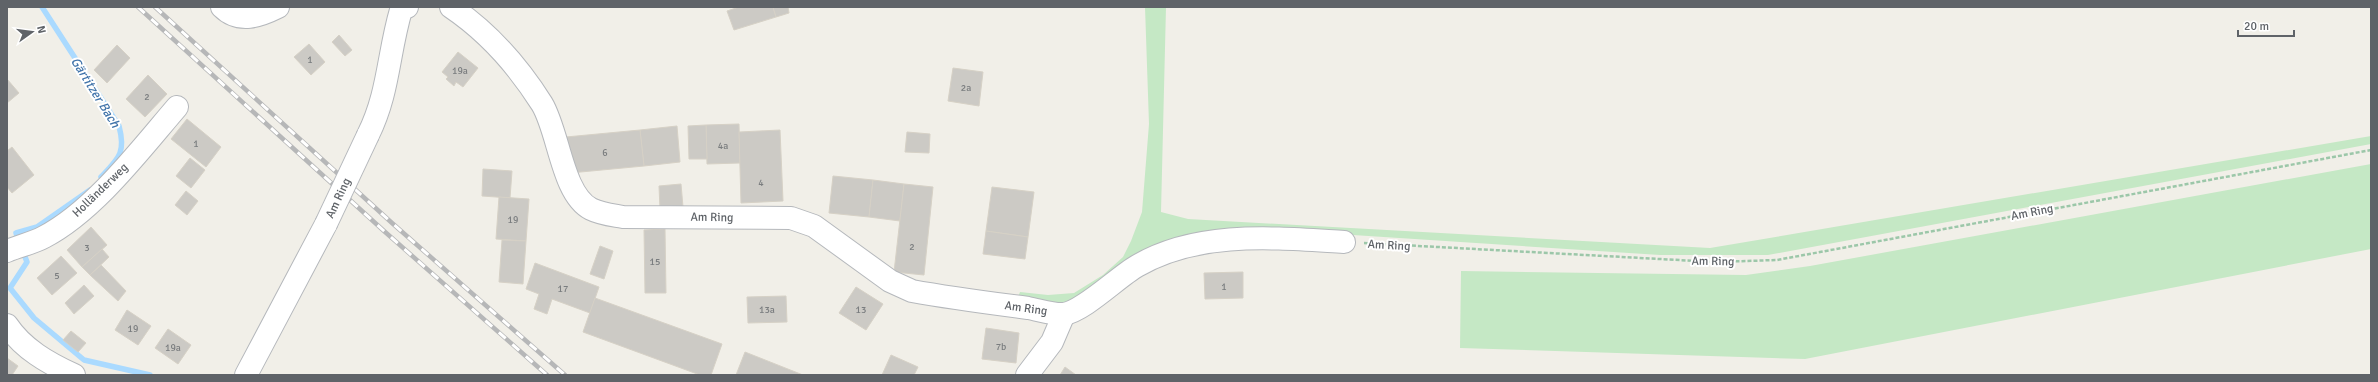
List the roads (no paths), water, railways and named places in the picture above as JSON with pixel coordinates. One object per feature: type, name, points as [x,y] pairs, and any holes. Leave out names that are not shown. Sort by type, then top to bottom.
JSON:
[{"type":"street","points":[[222,7],[243,18],[260,16],[278,7]]},
{"type":"street","name":"Am Ring","points":[[451,7],[474,22],[489,36],[542,104],[554,128],[567,177],[577,196],[590,208],[605,214],[623,217],[791,218],[814,226],[890,281],[912,291],[1064,314]]},
{"type":"street","name":"Am Ring","points":[[246,375],[326,224],[368,135],[382,100],[393,36],[402,8]]},
{"type":"street","name":"Holländerweg","points":[[15,248],[44,237],[76,214],[101,192],[177,107]]},
{"type":"street","name":"Am Ring","points":[[1027,375],[1052,342],[1064,314],[1101,293],[1135,266],[1171,250],[1190,244],[1227,240],[1344,242]]},
{"type":"street","points":[[7,325],[16,338],[38,356],[74,375]]},
{"type":"waterway","name":"Gärtitzer Bach","points":[[42,7],[119,126],[122,143],[121,149],[116,160],[101,177]]},
{"type":"waterway","name":"Gärtitzer Bach","points":[[19,241],[16,233],[37,227],[90,190]]},
{"type":"waterway","name":"Gärtitzer Bach","points":[[22,249],[27,262],[10,288],[34,318],[84,360],[150,375]]},
{"type":"railway","points":[[138,7],[384,231],[547,375]]},
{"type":"railway","points":[[155,7],[392,223],[565,375]]}]
